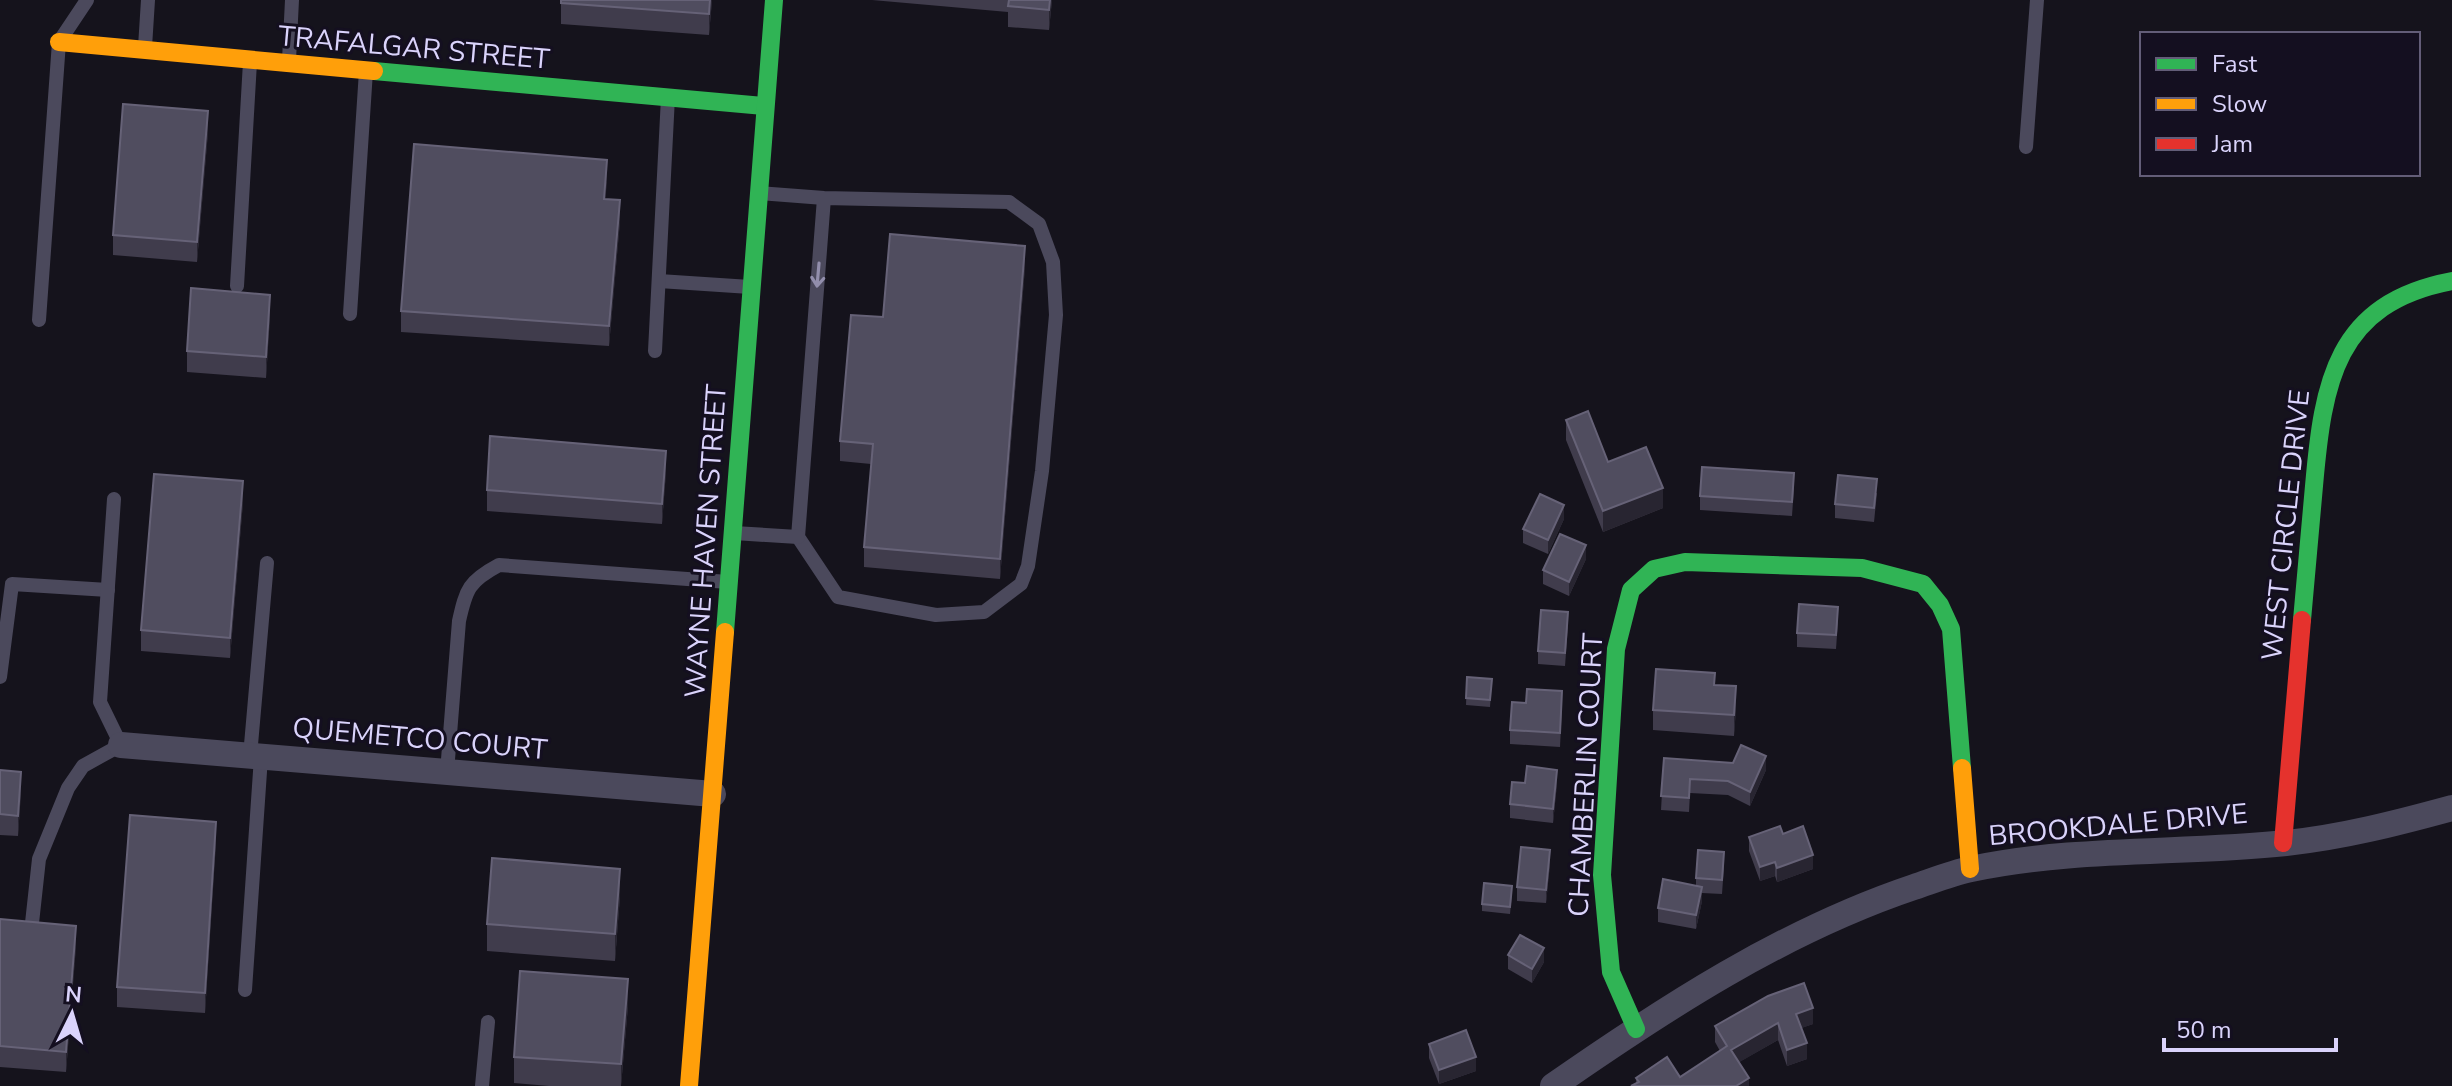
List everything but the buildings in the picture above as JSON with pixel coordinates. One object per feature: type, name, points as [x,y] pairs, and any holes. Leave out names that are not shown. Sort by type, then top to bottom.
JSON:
[{"type":"street","name":"WAYNE HAVEN STREET","points":[[689,1086],[774,0]]},
{"type":"street","name":"TRAFALGAR STREET","points":[[59,42],[250,62],[764,106]]},
{"type":"street","name":"WEST CIRCLE DRIVE","points":[[2283,843],[2320,417],[2328,381],[2341,350],[2384,304],[2417,289],[2452,281]]},
{"type":"street","name":"CHAMBERLIN COURT","points":[[1636,1029],[1611,972],[1602,875],[1616,649],[1631,590],[1654,569],[1685,562],[1862,568],[1923,584],[1940,605],[1951,629],[1970,869]]},
{"type":"street","name":"QUEMETCO COURT","points":[[121,745],[713,794]]},
{"type":"street","name":"BROOKDALE DRIVE","points":[[1553,1086],[1636,1029],[1803,932],[1878,899],[1970,869],[2066,856],[2283,843],[2353,835],[2452,808]]},
{"type":"lane","points":[[39,320],[59,42],[87,0]]},
{"type":"lane","points":[[145,52],[148,0]]},
{"type":"lane","points":[[289,65],[292,0]]},
{"type":"lane","points":[[2026,147],[2037,0]]},
{"type":"lane","points":[[237,286],[250,62]]},
{"type":"lane","points":[[350,314],[366,71]]},
{"type":"lane","points":[[655,351],[668,97]]},
{"type":"lane","points":[[760,192],[824,198],[1009,202],[1039,224],[1053,262],[1056,315],[1042,471],[1028,566],[1021,584],[984,612],[936,615],[838,597],[798,537],[824,198]]},
{"type":"lane","points":[[659,281],[752,287]]},
{"type":"lane","points":[[32,923],[39,859],[68,788],[83,766],[121,745],[100,702],[114,499]]},
{"type":"lane","points":[[733,533],[798,537]]},
{"type":"lane","points":[[245,990],[267,563]]},
{"type":"lane","points":[[447,772],[459,621],[464,597],[475,578],[499,565],[730,582]]},
{"type":"lane","points":[[0,677],[12,584],[108,590]]},
{"type":"lane","points":[[482,1086],[488,1022]]},
{"type":"traffic: fast","points":[[725,632],[774,0]]},
{"type":"traffic: fast","points":[[374,71],[764,106]]},
{"type":"traffic: fast","points":[[2302,620],[2323,414],[2342,353],[2359,328],[2382,308],[2413,292],[2452,281]]},
{"type":"traffic: fast","points":[[1636,1029],[1611,972],[1602,875],[1616,649],[1631,590],[1654,569],[1685,562],[1862,568],[1923,584],[1940,605],[1951,629],[1962,768]]},
{"type":"traffic: slow","points":[[59,42],[374,71]]},
{"type":"traffic: slow","points":[[689,1086],[725,632]]},
{"type":"traffic: slow","points":[[1962,768],[1970,869]]},
{"type":"traffic: jam","points":[[2283,843],[2302,620]]}]
